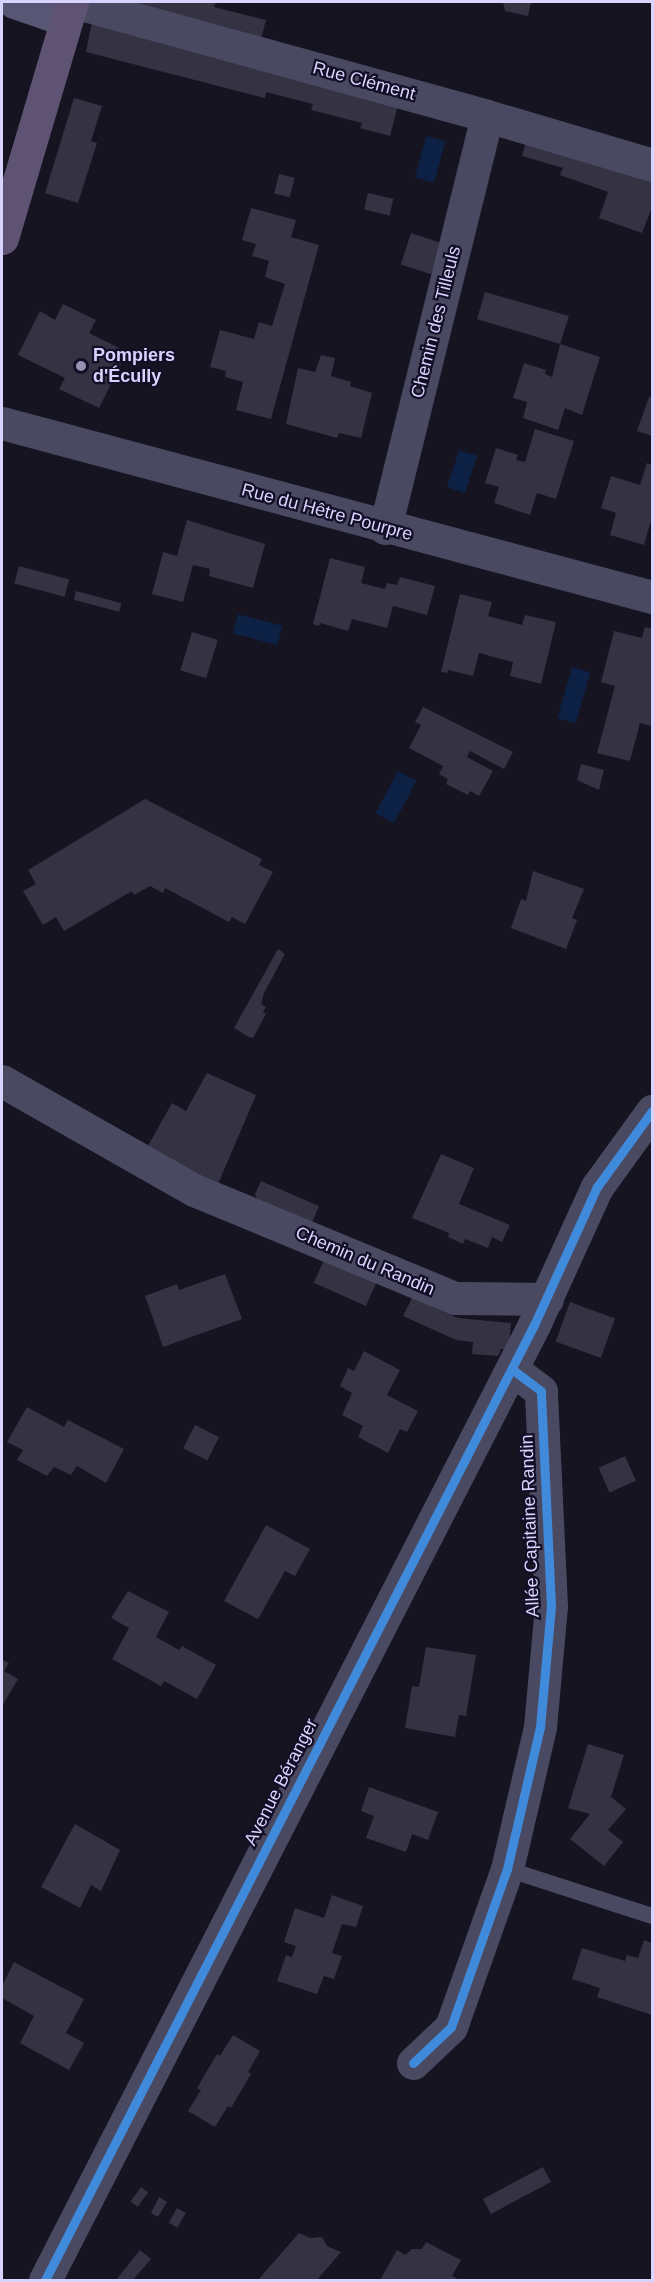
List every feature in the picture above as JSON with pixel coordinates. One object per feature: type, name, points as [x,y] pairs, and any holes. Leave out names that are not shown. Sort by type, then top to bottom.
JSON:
[{"type":"main road","points":[[2,238],[71,8],[18,3]]},
{"type":"street","name":"Rue Clément","points":[[71,8],[487,116],[652,165]]},
{"type":"street","name":"Chemin des Tilleuls","points":[[385,528],[487,116]]},
{"type":"street","name":"Rue du Hêtre Pourpre","points":[[2,423],[385,528],[652,597]]},
{"type":"street","name":"Chemin du Randin","points":[[2,1081],[194,1190],[454,1298],[547,1299]]},
{"type":"street","points":[[547,1299],[597,1187],[652,1111]]},
{"type":"street","name":"Avenue Béranger","points":[[45,2280],[547,1299]]},
{"type":"street","name":"Allée Capitaine Randin","points":[[413,2063],[451,2027],[507,1869],[540,1727],[551,1606],[541,1392],[512,1369]]},
{"type":"lane","points":[[507,1869],[652,1916]]},
{"type":"water","points":[[426,136],[445,141],[434,183],[415,178]]},
{"type":"water","points":[[459,450],[477,456],[465,493],[447,487]]},
{"type":"water","points":[[238,614],[282,626],[277,645],[233,633]]},
{"type":"water","points":[[572,667],[590,672],[576,723],[557,718]]},
{"type":"water","points":[[398,771],[417,781],[394,823],[375,813]]},
{"type":"building","points":[[132,2],[216,2],[214,7],[266,20],[260,43]]},
{"type":"building","points":[[503,2],[531,2],[528,16],[505,11]]},
{"type":"building","points":[[92,21],[398,105],[390,136],[360,128],[362,123],[311,110],[313,104],[266,92],[265,98],[86,52]]},
{"type":"building","points":[[74,98],[102,106],[91,141],[97,143],[78,203],[45,193]]},
{"type":"building","points":[[527,138],[652,177],[652,207],[642,233],[599,218],[608,192],[560,175],[563,168],[522,156]]},
{"type":"building","points":[[279,174],[295,178],[290,197],[274,193]]},
{"type":"building","points":[[368,193],[393,199],[390,215],[364,210]]},
{"type":"building","points":[[251,208],[296,220],[291,237],[319,245],[271,419],[236,410],[243,382],[225,377],[226,371],[210,367],[220,330],[254,339],[259,322],[272,326],[285,284],[265,277],[269,261],[252,256],[256,244],[242,240]]},
{"type":"building","points":[[411,233],[441,243],[431,274],[401,264]]},
{"type":"building","points":[[485,292],[569,316],[560,344],[477,319]]},
{"type":"building","name":"Pompiers d'Écully","points":[[63,304],[96,320],[89,333],[127,352],[99,408],[59,389],[65,378],[18,355],[40,311],[55,320]]},
{"type":"building","points":[[560,344],[600,357],[582,415],[565,408],[558,430],[523,418],[527,402],[513,398],[524,363],[546,370],[545,374],[552,377]]},
{"type":"building","points":[[321,355],[335,358],[331,376],[351,382],[350,386],[372,393],[361,438],[339,433],[337,438],[286,424],[298,368],[315,372]]},
{"type":"building","points":[[649,397],[652,398],[652,436],[637,431]]},
{"type":"building","points":[[535,429],[574,441],[556,499],[537,493],[530,515],[494,503],[499,487],[485,483],[496,448],[518,455],[516,460],[525,462]]},
{"type":"building","points":[[647,463],[652,465],[652,517],[644,545],[610,535],[616,513],[601,508],[611,476],[640,485]]},
{"type":"building","points":[[187,520],[265,544],[253,588],[209,576],[210,569],[193,565],[183,602],[152,594],[163,552],[177,556]]},
{"type":"building","points":[[330,558],[365,567],[361,583],[385,589],[387,583],[397,585],[400,577],[435,586],[427,615],[393,606],[387,628],[352,619],[348,631],[320,623],[319,626],[313,624]]},
{"type":"building","points":[[19,566],[69,579],[65,597],[14,583]]},
{"type":"building","points":[[76,591],[121,603],[119,612],[74,600]]},
{"type":"building","points":[[460,594],[492,602],[488,616],[522,625],[525,615],[556,622],[541,684],[510,676],[513,662],[479,653],[473,676],[448,670],[447,673],[441,672]]},
{"type":"building","points":[[645,627],[652,629],[652,726],[640,723],[630,761],[597,753],[615,686],[601,682],[614,631],[642,638]]},
{"type":"building","points":[[192,632],[218,640],[206,678],[180,670]]},
{"type":"building","points":[[423,707],[513,752],[504,769],[470,751],[467,757],[493,771],[479,796],[470,791],[468,795],[446,784],[448,779],[439,774],[443,766],[409,748],[421,725],[415,722]]},
{"type":"building","points":[[581,764],[604,770],[599,790],[577,780]]},
{"type":"building","points":[[145,799],[262,859],[259,865],[273,872],[245,924],[232,917],[229,922],[165,888],[163,893],[150,886],[134,895],[132,891],[64,931],[56,917],[43,925],[23,891],[36,884],[28,870]]},
{"type":"building","points":[[533,871],[584,889],[572,918],[577,920],[566,949],[511,928],[521,899],[526,901]]},
{"type":"building","points":[[278,949],[285,954],[264,993],[261,1004],[266,1007],[263,1012],[266,1014],[253,1038],[249,1037],[234,1028]]},
{"type":"building","points":[[207,1073],[256,1095],[218,1184],[145,1151],[172,1103],[186,1111]]},
{"type":"building","points":[[441,1154],[474,1168],[459,1204],[510,1225],[502,1242],[492,1237],[488,1248],[465,1239],[463,1244],[448,1237],[449,1233],[412,1218]]},
{"type":"building","points":[[261,1181],[319,1206],[312,1223],[257,1200],[255,1194]]},
{"type":"building","points":[[324,1260],[376,1283],[366,1306],[314,1283]]},
{"type":"building","points":[[225,1274],[242,1319],[163,1347],[145,1296],[177,1284],[179,1290]]},
{"type":"building","points":[[412,1298],[458,1318],[511,1323],[509,1350],[501,1349],[498,1356],[472,1354],[473,1342],[456,1340],[403,1316]]},
{"type":"building","points":[[570,1302],[615,1318],[601,1358],[556,1341]]},
{"type":"building","points":[[364,1351],[400,1370],[387,1395],[418,1411],[407,1432],[400,1429],[388,1453],[358,1437],[363,1426],[342,1415],[352,1393],[340,1386],[348,1368],[354,1371]]},
{"type":"building","points":[[27,1407],[64,1427],[68,1420],[124,1449],[106,1483],[77,1466],[71,1475],[54,1467],[47,1476],[17,1460],[23,1450],[7,1442]]},
{"type":"building","points":[[195,1425],[219,1437],[207,1460],[183,1448]]},
{"type":"building","points":[[625,1456],[636,1481],[609,1492],[599,1468]]},
{"type":"building","points":[[266,1525],[310,1549],[295,1576],[285,1571],[258,1619],[224,1601]]},
{"type":"building","points":[[128,1591],[169,1612],[156,1637],[179,1650],[182,1646],[216,1665],[197,1699],[164,1681],[161,1686],[112,1659],[129,1628],[111,1618]]},
{"type":"building","points":[[426,1647],[476,1655],[466,1716],[459,1715],[455,1737],[405,1728],[412,1686],[419,1687]]},
{"type":"building","points":[[2,1659],[9,1663],[4,1671],[18,1679],[2,1706]]},
{"type":"building","points":[[588,1744],[624,1755],[611,1797],[626,1809],[608,1830],[623,1842],[604,1866],[570,1839],[590,1814],[568,1808]]},
{"type":"building","points":[[369,1787],[438,1812],[428,1840],[412,1834],[406,1852],[366,1838],[374,1816],[361,1811]]},
{"type":"building","points":[[75,1824],[120,1850],[101,1891],[91,1885],[80,1908],[41,1887]]},
{"type":"building","points":[[332,1895],[363,1906],[356,1927],[342,1924],[332,1953],[342,1956],[334,1979],[324,1976],[317,1994],[277,1981],[286,1955],[292,1957],[296,1946],[284,1942],[295,1908],[324,1918]]},
{"type":"building","points":[[644,1940],[652,1943],[652,2015],[597,1997],[600,1988],[572,1979],[582,1948],[625,1961],[627,1955],[638,1958]]},
{"type":"building","points":[[14,1962],[84,1999],[66,2033],[84,2043],[69,2070],[20,2043],[34,2016],[2,1998],[2,1986]]},
{"type":"building","points":[[233,2035],[260,2051],[248,2072],[251,2074],[231,2108],[228,2106],[215,2127],[188,2111],[201,2090],[197,2088],[217,2054],[220,2056]]},
{"type":"building","points":[[543,2167],[551,2182],[491,2214],[483,2199]]},
{"type":"building","points":[[141,2187],[148,2192],[138,2207],[130,2202]]},
{"type":"building","points":[[159,2197],[167,2202],[158,2217],[151,2213]]},
{"type":"building","points":[[177,2208],[186,2213],[178,2228],[169,2223]]},
{"type":"building","points":[[299,2233],[310,2238],[322,2237],[327,2246],[341,2252],[317,2280],[258,2280]]},
{"type":"building","points":[[426,2242],[461,2260],[452,2276],[460,2280],[380,2280],[397,2250],[405,2255],[412,2249],[422,2249]]},
{"type":"building","points":[[140,2250],[151,2259],[133,2280],[116,2280]]},
{"type":"cycle path","points":[[45,2280],[534,1325],[597,1187],[652,1111]]},
{"type":"cycle path","points":[[413,2063],[451,2027],[507,1869],[540,1727],[551,1606],[541,1391],[512,1369]]},
{"type":"place","name":"Pompiers d'Écully","points":[[81,366]]}]
